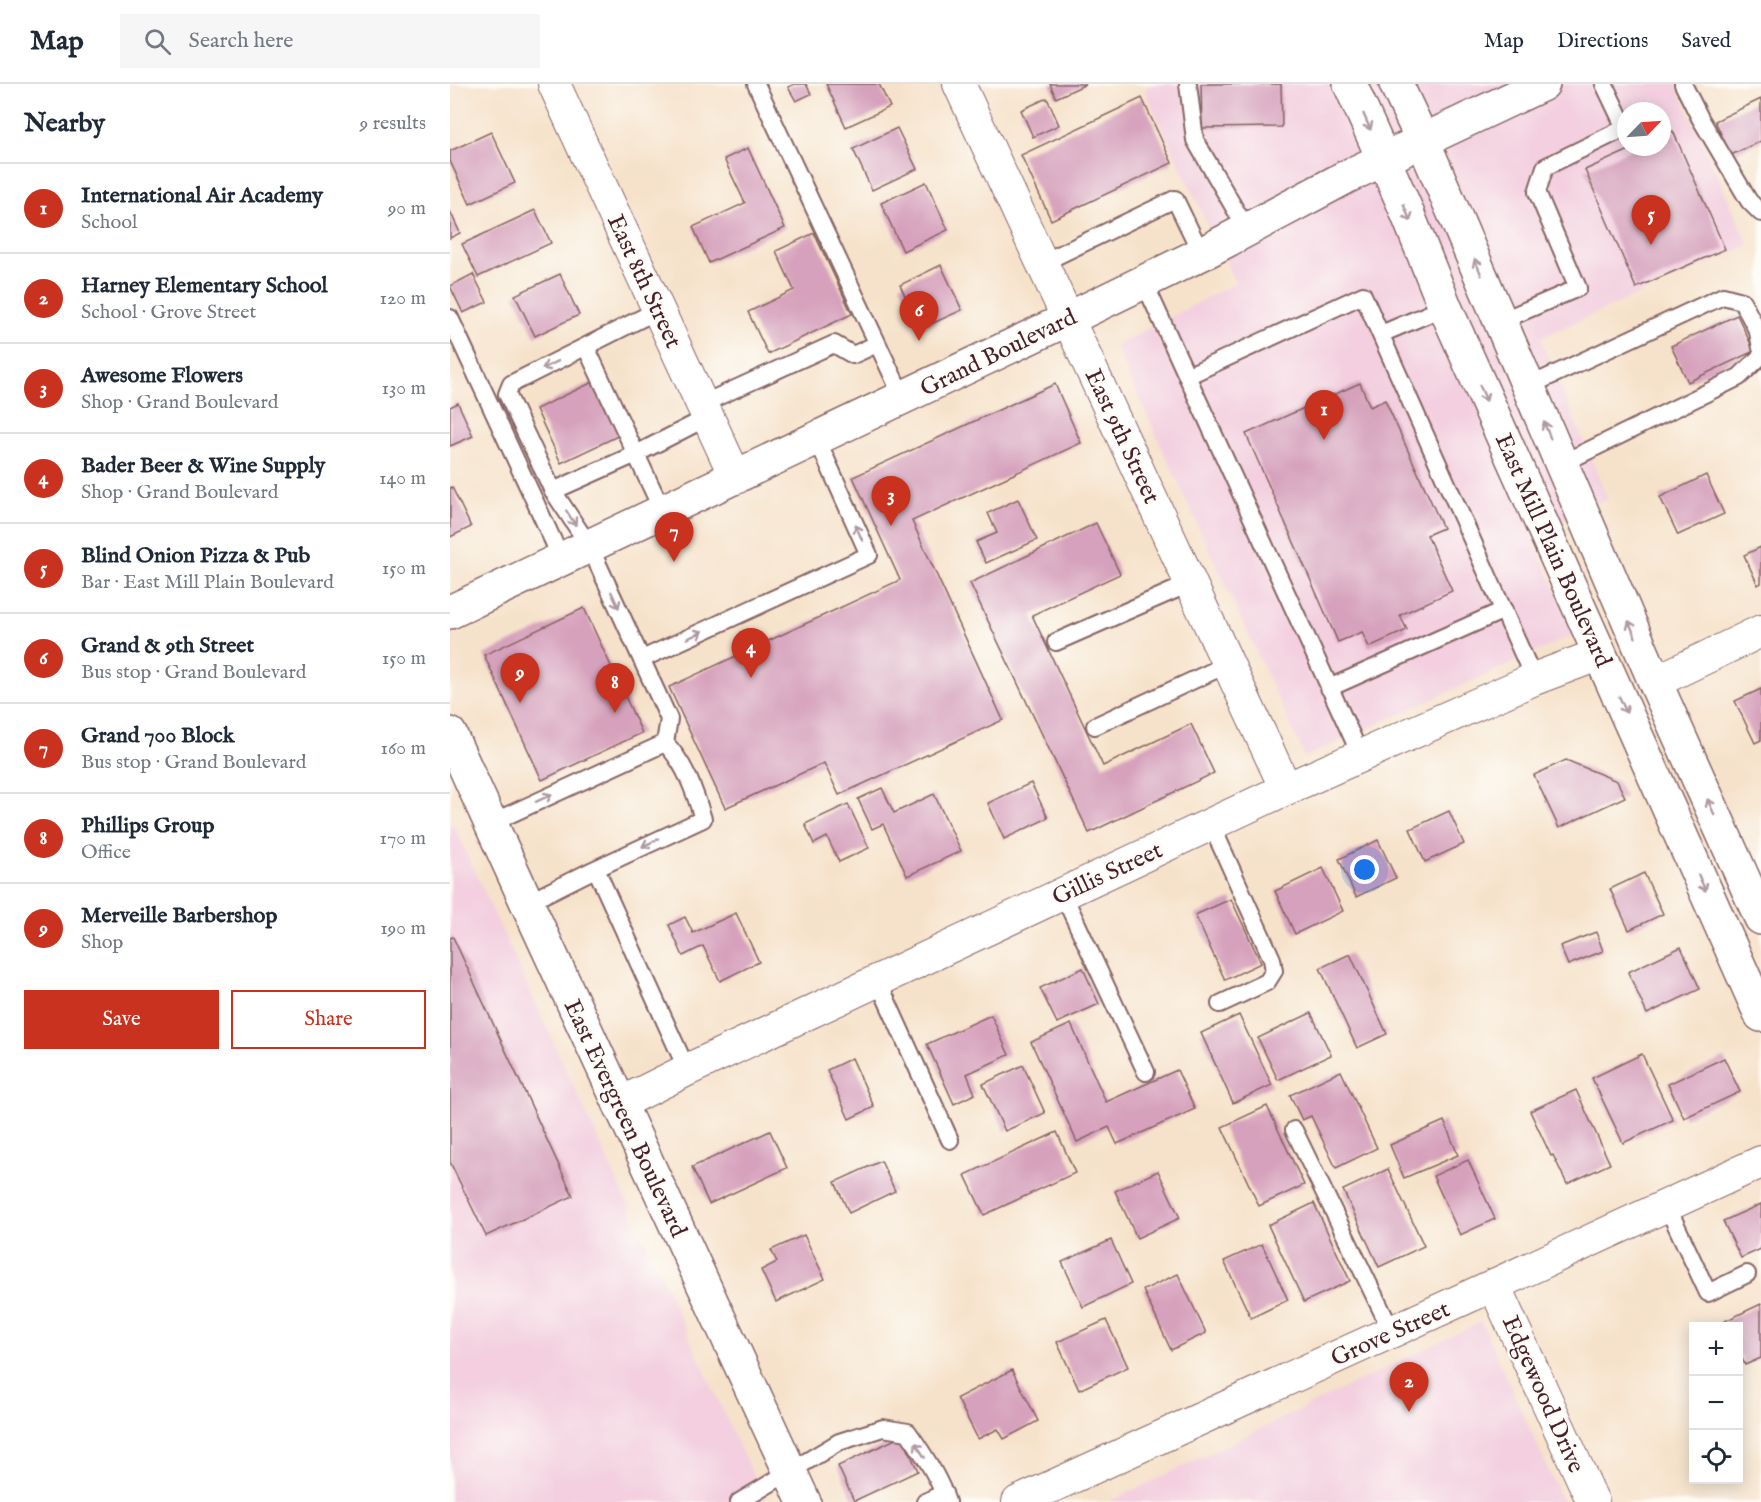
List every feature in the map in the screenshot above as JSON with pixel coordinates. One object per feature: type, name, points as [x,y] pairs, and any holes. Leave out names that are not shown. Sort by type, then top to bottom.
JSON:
[{"type":"main road","name":"East Mill Plain Boulevard","points":[[1350,84],[1445,307],[1761,1014]]},
{"type":"main road","name":"East Mill Plain Boulevard","points":[[1396,84],[1501,321],[1655,682],[1761,918]]},
{"type":"main road","name":"Grand Boulevard","points":[[450,612],[1068,319],[1247,230],[1348,176],[1539,85]]},
{"type":"main road","name":"East Evergreen Boulevard","points":[[450,734],[804,1502]]},
{"type":"street","name":"East 8th Street","points":[[554,84],[736,478]]},
{"type":"street","name":"East 9th Street","points":[[959,84],[1286,789]]},
{"type":"street","points":[[1655,682],[1761,631]]},
{"type":"street","name":"Gillis Street","points":[[619,1104],[1286,789],[1534,679],[1600,654]]},
{"type":"street","name":"Grove Street","points":[[1018,1502],[1761,1162]]},
{"type":"street","name":"Edgewood Drive","points":[[1494,1285],[1593,1502]]},
{"type":"lane","points":[[756,84],[903,398]]},
{"type":"lane","points":[[1188,84],[1195,140],[1247,230]]},
{"type":"lane","points":[[1501,321],[1578,288],[1538,192],[1545,166],[1625,128],[1604,84]]},
{"type":"lane","points":[[1683,84],[1700,118],[1749,201],[1761,213]]},
{"type":"lane","points":[[1042,263],[1175,199],[1201,253]]},
{"type":"lane","points":[[1144,282],[1361,756]]},
{"type":"lane","points":[[1187,376],[1363,295],[1534,679]]},
{"type":"lane","points":[[1529,386],[1723,296],[1742,301],[1758,332],[1761,348]]},
{"type":"lane","points":[[1381,334],[1445,307]]},
{"type":"lane","points":[[576,554],[554,490],[507,394],[511,384],[658,310]]},
{"type":"lane","points":[[450,318],[576,554],[642,659],[669,719],[665,743]]},
{"type":"lane","points":[[554,490],[636,454],[705,411],[834,344],[853,355],[877,344]]},
{"type":"lane","points":[[586,347],[663,512]]},
{"type":"lane","points":[[1561,464],[1739,377],[1761,356]]},
{"type":"lane","points":[[642,659],[869,555],[817,439]]},
{"type":"lane","points":[[1056,642],[1191,583]]},
{"type":"lane","points":[[1329,688],[1504,610]]},
{"type":"lane","points":[[1095,726],[1228,664]]},
{"type":"lane","points":[[527,903],[703,819],[686,772],[675,753],[665,743]]},
{"type":"lane","points":[[491,823],[665,743]]},
{"type":"lane","points":[[1211,824],[1272,959],[1274,971],[1267,982],[1220,1004]]},
{"type":"lane","points":[[596,869],[687,1070]]},
{"type":"lane","points":[[1063,894],[1146,1072]]},
{"type":"lane","points":[[878,981],[950,1140]]},
{"type":"lane","points":[[1294,1130],[1392,1332]]},
{"type":"lane","points":[[1667,1206],[1708,1293],[1748,1274]]},
{"type":"lane","points":[[739,1502],[839,1442],[883,1428],[908,1432],[921,1450],[946,1498],[925,1502]]},
{"type":"shaded area","points":[[1154,84],[1676,84],[1749,245],[1540,338],[1608,499],[1531,535],[1576,634],[1305,757],[1115,346],[1235,283],[1144,89]]},
{"type":"shaded area","points":[[450,822],[454,826],[765,1502],[450,1502]]},
{"type":"shaded area","points":[[1481,1322],[1563,1502],[1109,1502]]},
{"type":"building","points":[[795,84],[806,84],[811,94],[796,101],[788,87]]},
{"type":"building","points":[[826,84],[879,84],[890,107],[846,127]]},
{"type":"building","points":[[1050,84],[1086,84],[1056,98]]},
{"type":"building","points":[[1201,84],[1281,84],[1282,127],[1202,128]]},
{"type":"building","points":[[1047,98],[1059,125],[1033,137],[1021,110]]},
{"type":"building","points":[[1142,98],[1172,163],[1051,220],[1021,155]]},
{"type":"building","points":[[1761,99],[1761,141],[1731,155],[1715,121]]},
{"type":"building","points":[[897,128],[917,169],[872,190],[853,149]]},
{"type":"building","points":[[1673,131],[1725,249],[1636,288],[1585,170],[1617,156],[1671,156],[1671,132]]},
{"type":"building","points":[[491,132],[515,183],[470,204],[450,161],[450,151]]},
{"type":"building","points":[[748,148],[785,228],[709,263],[693,227],[745,203],[724,159]]},
{"type":"building","points":[[926,182],[948,230],[903,251],[881,203]]},
{"type":"building","points":[[535,210],[551,243],[478,277],[462,244]]},
{"type":"building","points":[[450,211],[460,233],[450,238]]},
{"type":"building","points":[[814,233],[852,314],[768,354],[748,312],[794,290],[776,251]]},
{"type":"building","points":[[941,265],[962,310],[920,329],[900,285]]},
{"type":"building","points":[[473,274],[487,302],[463,313],[450,286]]},
{"type":"building","points":[[560,274],[579,315],[535,336],[515,295]]},
{"type":"building","points":[[1737,315],[1754,351],[1688,382],[1671,346]]},
{"type":"building","points":[[595,381],[620,435],[561,463],[536,409]]},
{"type":"building","points":[[1360,383],[1370,407],[1385,400],[1443,528],[1427,535],[1452,591],[1400,615],[1407,630],[1369,647],[1362,632],[1338,642],[1246,434]]},
{"type":"building","points":[[1055,384],[1081,443],[912,521],[1003,720],[839,795],[824,763],[725,808],[669,687],[900,580],[853,477]]},
{"type":"building","points":[[458,403],[473,436],[450,446],[450,407]]},
{"type":"building","points":[[1706,475],[1724,514],[1678,535],[1660,497]]},
{"type":"building","points":[[452,487],[471,527],[450,537],[450,488]]},
{"type":"building","points":[[1018,499],[1037,540],[986,563],[976,542],[997,533],[988,513]]},
{"type":"building","points":[[1096,523],[1120,574],[1032,615],[1103,766],[1191,724],[1214,773],[1089,833],[970,583]]},
{"type":"building","points":[[1761,547],[1761,583],[1758,585],[1744,555]]},
{"type":"building","points":[[584,608],[642,733],[542,780],[484,655]]},
{"type":"building","points":[[1761,689],[1761,740],[1755,743],[1735,701]]},
{"type":"building","points":[[1566,760],[1617,781],[1625,797],[1559,828],[1534,775]]},
{"type":"building","points":[[1031,783],[1048,818],[1004,839],[988,803]]},
{"type":"building","points":[[882,788],[894,813],[934,794],[961,851],[907,876],[883,824],[872,829],[858,799]]},
{"type":"building","points":[[848,804],[869,848],[839,862],[827,837],[814,844],[805,824]]},
{"type":"building","points":[[1449,811],[1464,844],[1425,862],[1410,829]]},
{"type":"building","points":[[1378,840],[1396,878],[1356,897],[1339,859]]},
{"type":"building","points":[[1323,868],[1343,911],[1295,934],[1275,891]]},
{"type":"building","points":[[1644,873],[1663,914],[1629,930],[1610,889]]},
{"type":"building","points":[[1231,899],[1261,963],[1225,980],[1195,915]]},
{"type":"building","points":[[736,913],[759,962],[720,981],[703,946],[683,956],[669,925],[685,917],[693,933]]},
{"type":"building","points":[[1596,932],[1603,951],[1568,965],[1560,946]]},
{"type":"building","points":[[453,937],[573,1196],[486,1236],[450,1162],[450,938]]},
{"type":"building","points":[[1681,947],[1700,989],[1647,1014],[1628,972]]},
{"type":"building","points":[[1350,954],[1387,1034],[1357,1048],[1320,968]]},
{"type":"building","points":[[1083,968],[1099,1004],[1057,1023],[1040,988]]},
{"type":"building","points":[[1311,1013],[1331,1055],[1278,1080],[1258,1038]]},
{"type":"building","points":[[991,1015],[1009,1055],[967,1074],[975,1094],[954,1104],[927,1044]]},
{"type":"building","points":[[1239,1015],[1272,1085],[1233,1103],[1201,1033]]},
{"type":"building","points":[[1071,1024],[1106,1102],[1177,1070],[1195,1109],[1117,1144],[1109,1127],[1077,1142],[1031,1042]]},
{"type":"building","points":[[1642,1054],[1673,1120],[1623,1143],[1592,1078]]},
{"type":"building","points":[[852,1058],[874,1107],[849,1119],[827,1070]]},
{"type":"building","points":[[1724,1058],[1740,1092],[1684,1118],[1668,1084]]},
{"type":"building","points":[[1023,1065],[1045,1113],[1005,1131],[983,1084]]},
{"type":"building","points":[[1341,1071],[1377,1148],[1336,1168],[1311,1116],[1302,1120],[1290,1095]]},
{"type":"building","points":[[1576,1090],[1610,1164],[1567,1184],[1530,1111]]},
{"type":"building","points":[[1267,1106],[1304,1185],[1259,1206],[1222,1127]]},
{"type":"building","points":[[1444,1121],[1458,1155],[1404,1178],[1390,1145]]},
{"type":"building","points":[[770,1131],[787,1168],[709,1204],[692,1167]]},
{"type":"building","points":[[1057,1132],[1075,1173],[984,1215],[965,1175]]},
{"type":"building","points":[[1468,1160],[1495,1219],[1460,1235],[1433,1176]]},
{"type":"building","points":[[881,1161],[895,1191],[849,1213],[835,1182]]},
{"type":"building","points":[[1388,1169],[1424,1246],[1379,1267],[1343,1190]]},
{"type":"building","points":[[1158,1171],[1180,1218],[1137,1238],[1115,1191]]},
{"type":"building","points":[[1314,1203],[1350,1281],[1304,1302],[1268,1225]]},
{"type":"building","points":[[1761,1204],[1761,1249],[1741,1258],[1723,1221]]},
{"type":"building","points":[[804,1235],[825,1279],[776,1302],[761,1270],[777,1262],[771,1250]]},
{"type":"building","points":[[1111,1240],[1131,1284],[1083,1307],[1062,1262]]},
{"type":"building","points":[[1262,1244],[1288,1300],[1251,1318],[1224,1261]]},
{"type":"building","points":[[1178,1274],[1206,1333],[1171,1350],[1143,1290]]},
{"type":"building","points":[[1761,1304],[1761,1358],[1745,1365],[1743,1322],[1725,1321]]},
{"type":"building","points":[[1106,1320],[1128,1367],[1079,1390],[1057,1342]]},
{"type":"building","points":[[1012,1370],[1038,1421],[1004,1439],[998,1429],[978,1439],[957,1398]]},
{"type":"building","points":[[902,1436],[918,1471],[854,1501],[838,1466]]},
{"type":"place","name":"Blind Onion Pizza & Pub","points":[[1651,245]]},
{"type":"place","name":"Grand & 9th Street","points":[[919,341]]},
{"type":"place","name":"International Air Academy","points":[[1324,440]]},
{"type":"place","name":"Awesome Flowers","points":[[891,526]]},
{"type":"place","name":"Grand 700 Block","points":[[674,562]]},
{"type":"place","name":"Bader Beer & Wine Supply","points":[[751,678]]},
{"type":"place","name":"Merveille Barbershop","points":[[520,703]]},
{"type":"place","name":"Phillips Group","points":[[615,713]]},
{"type":"place","name":"Harney Elementary School","points":[[1409,1412]]}]
